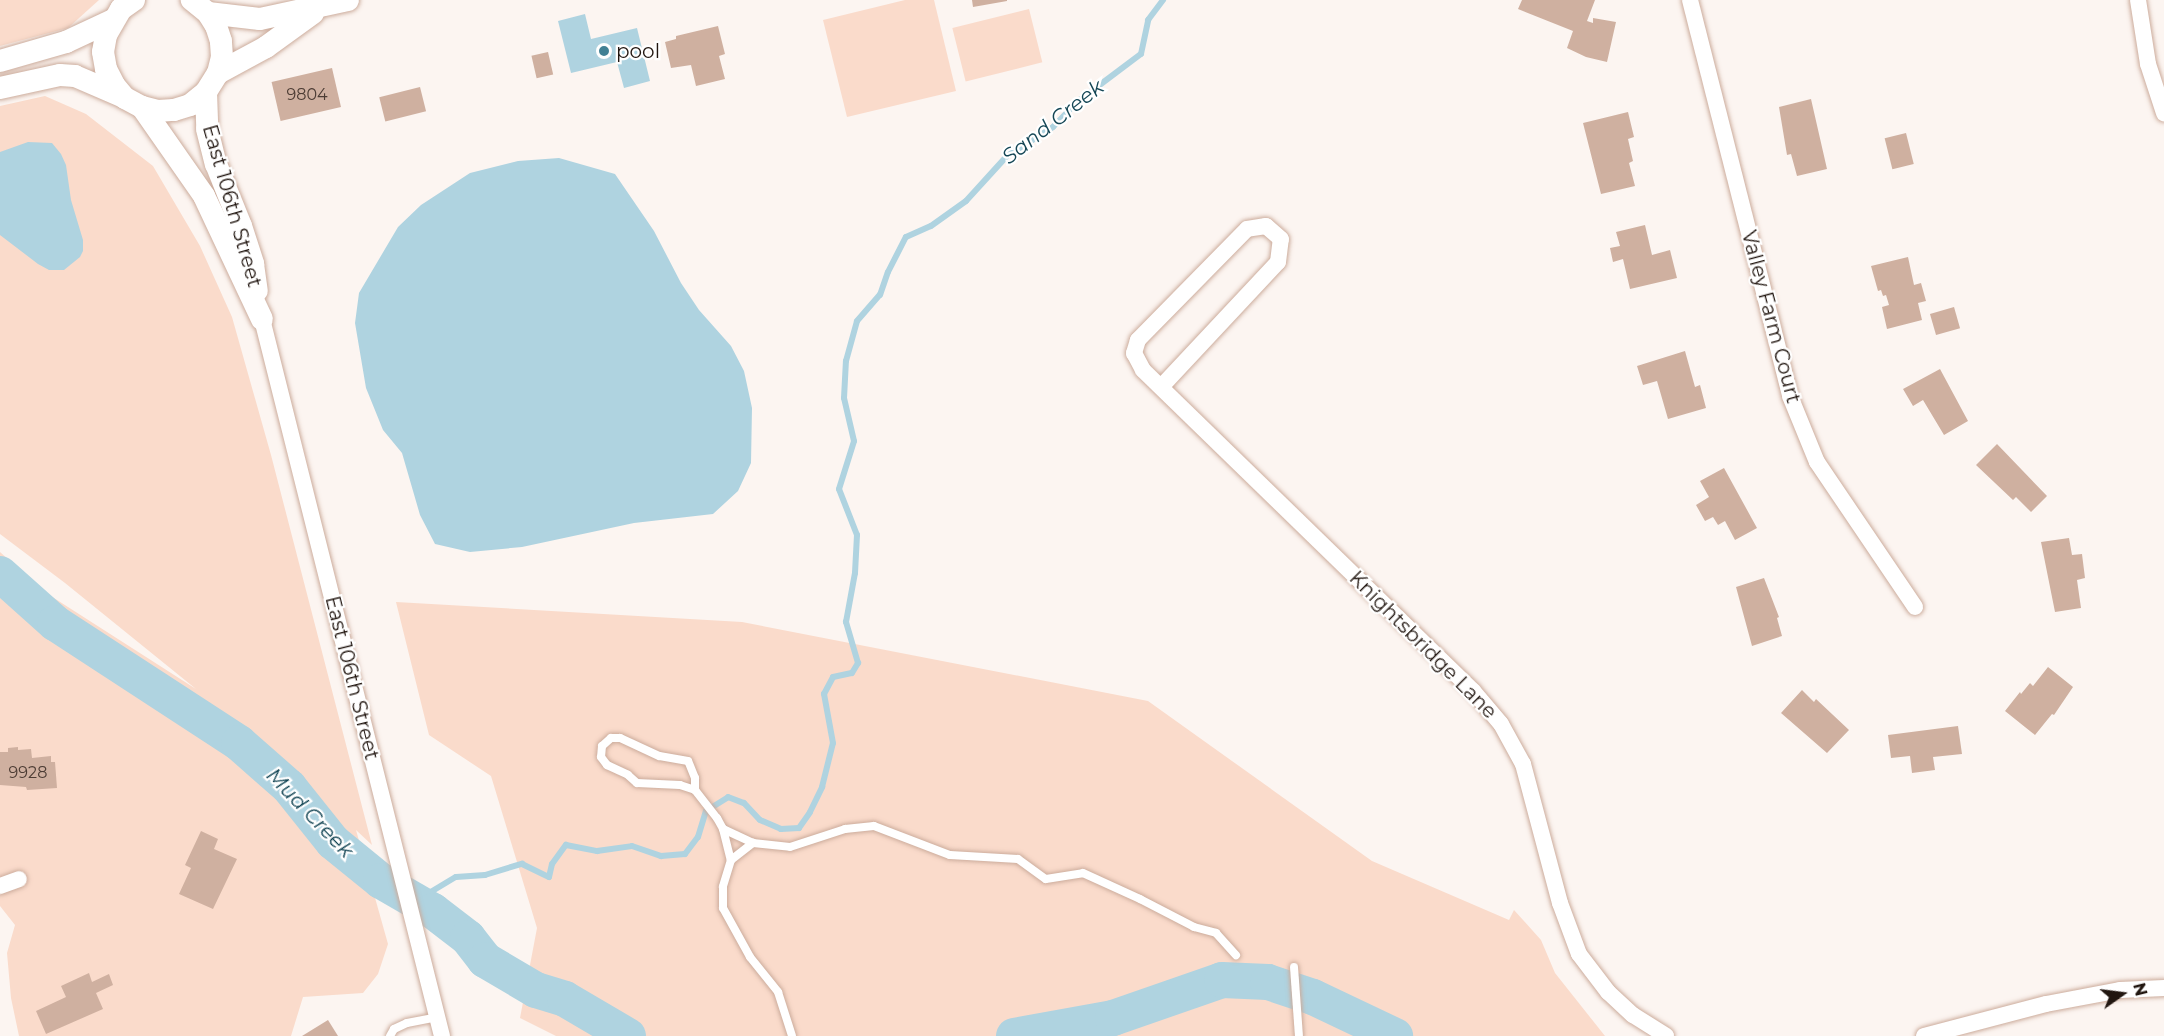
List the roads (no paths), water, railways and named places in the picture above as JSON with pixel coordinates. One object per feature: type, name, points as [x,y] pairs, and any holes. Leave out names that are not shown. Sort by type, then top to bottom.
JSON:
[{"type":"main road","points":[[0,61],[66,42],[113,20],[133,0]]},
{"type":"main road","points":[[201,5],[260,19],[348,0]]},
{"type":"main road","points":[[0,88],[60,75],[75,76],[158,111],[174,110],[190,105],[206,92],[219,73],[222,57],[222,41],[201,5]]},
{"type":"main road","points":[[219,73],[266,47],[322,7]]},
{"type":"main road","name":"East 106th Street","points":[[113,20],[106,35],[104,52],[106,69],[114,85],[133,102],[204,196],[262,319]]},
{"type":"main road","name":"East 106th Street","points":[[206,92],[205,112],[209,138],[216,164],[241,226],[253,264],[262,319]]},
{"type":"street","name":"Valley Farm Court","points":[[1690,0],[1790,396],[1818,462],[1915,607]]},
{"type":"street","points":[[2138,0],[2148,64],[2164,114]]},
{"type":"street","name":"Knightsbridge Lane","points":[[1161,387],[1278,262],[1281,239],[1266,226],[1247,229],[1138,340],[1134,353],[1138,362],[1143,370],[1473,691],[1501,724],[1522,764],[1560,903],[1580,954],[1608,992],[1633,1015],[1665,1036]]},
{"type":"street","name":"East 106th Street","points":[[262,319],[442,1036]]},
{"type":"street","points":[[0,886],[19,879]]},
{"type":"street","points":[[1924,1036],[2046,1004],[2120,990],[2164,988]]},
{"type":"lane","points":[[695,790],[695,778],[688,761],[659,756],[620,738],[611,738],[602,746],[601,757],[607,765],[628,775],[637,783],[680,785],[695,790],[717,818],[723,829],[731,860],[723,887],[723,908],[750,957],[778,992],[792,1036]]},
{"type":"lane","points":[[723,829],[753,843],[790,847],[845,829],[874,826],[950,855],[1018,859],[1046,879],[1083,873],[1194,927],[1216,933],[1236,956]]},
{"type":"lane","points":[[731,860],[753,843]]},
{"type":"lane","points":[[1294,967],[1299,1036]]},
{"type":"lane","points":[[390,1036],[394,1029],[407,1023],[437,1017]]},
{"type":"water","name":"pool","points":[[585,14],[591,39],[637,28],[650,81],[624,88],[617,62],[571,73],[558,21]]},
{"type":"water","points":[[28,142],[52,143],[66,165],[71,200],[83,240],[83,251],[80,257],[64,270],[49,270],[38,264],[0,235],[0,152]]},
{"type":"water","points":[[559,158],[615,174],[654,231],[681,283],[699,310],[731,346],[744,371],[752,408],[751,463],[738,491],[713,514],[634,523],[522,547],[470,552],[435,544],[420,515],[402,453],[383,430],[366,388],[355,323],[359,293],[398,227],[421,205],[470,173],[518,161]]},
{"type":"waterway","name":"Sand Creek","points":[[422,904],[429,893],[456,877],[485,875],[522,864],[549,877],[552,864],[566,845],[597,851],[632,846],[661,856],[685,854],[698,837],[706,811],[728,797],[744,803],[760,820],[781,829],[799,828],[822,787],[833,743],[824,694],[833,677],[852,673],[858,663],[846,622],[855,573],[857,535],[839,489],[854,441],[844,398],[846,361],[857,321],[880,295],[888,272],[906,237],[931,226],[966,201],[1007,156],[1053,127],[1077,102],[1141,54],[1148,20],[1163,0]]},
{"type":"waterway","name":"Mud Creek","points":[[0,574],[55,623],[239,743],[289,787],[333,842],[381,881],[433,911],[468,938],[485,960],[536,990],[565,999],[628,1036]]},
{"type":"waterway","name":"Mud Creek","points":[[1014,1036],[1113,1018],[1222,980],[1268,982],[1313,997],[1395,1036]]},
{"type":"place","name":"pool","points":[[604,51]]}]
